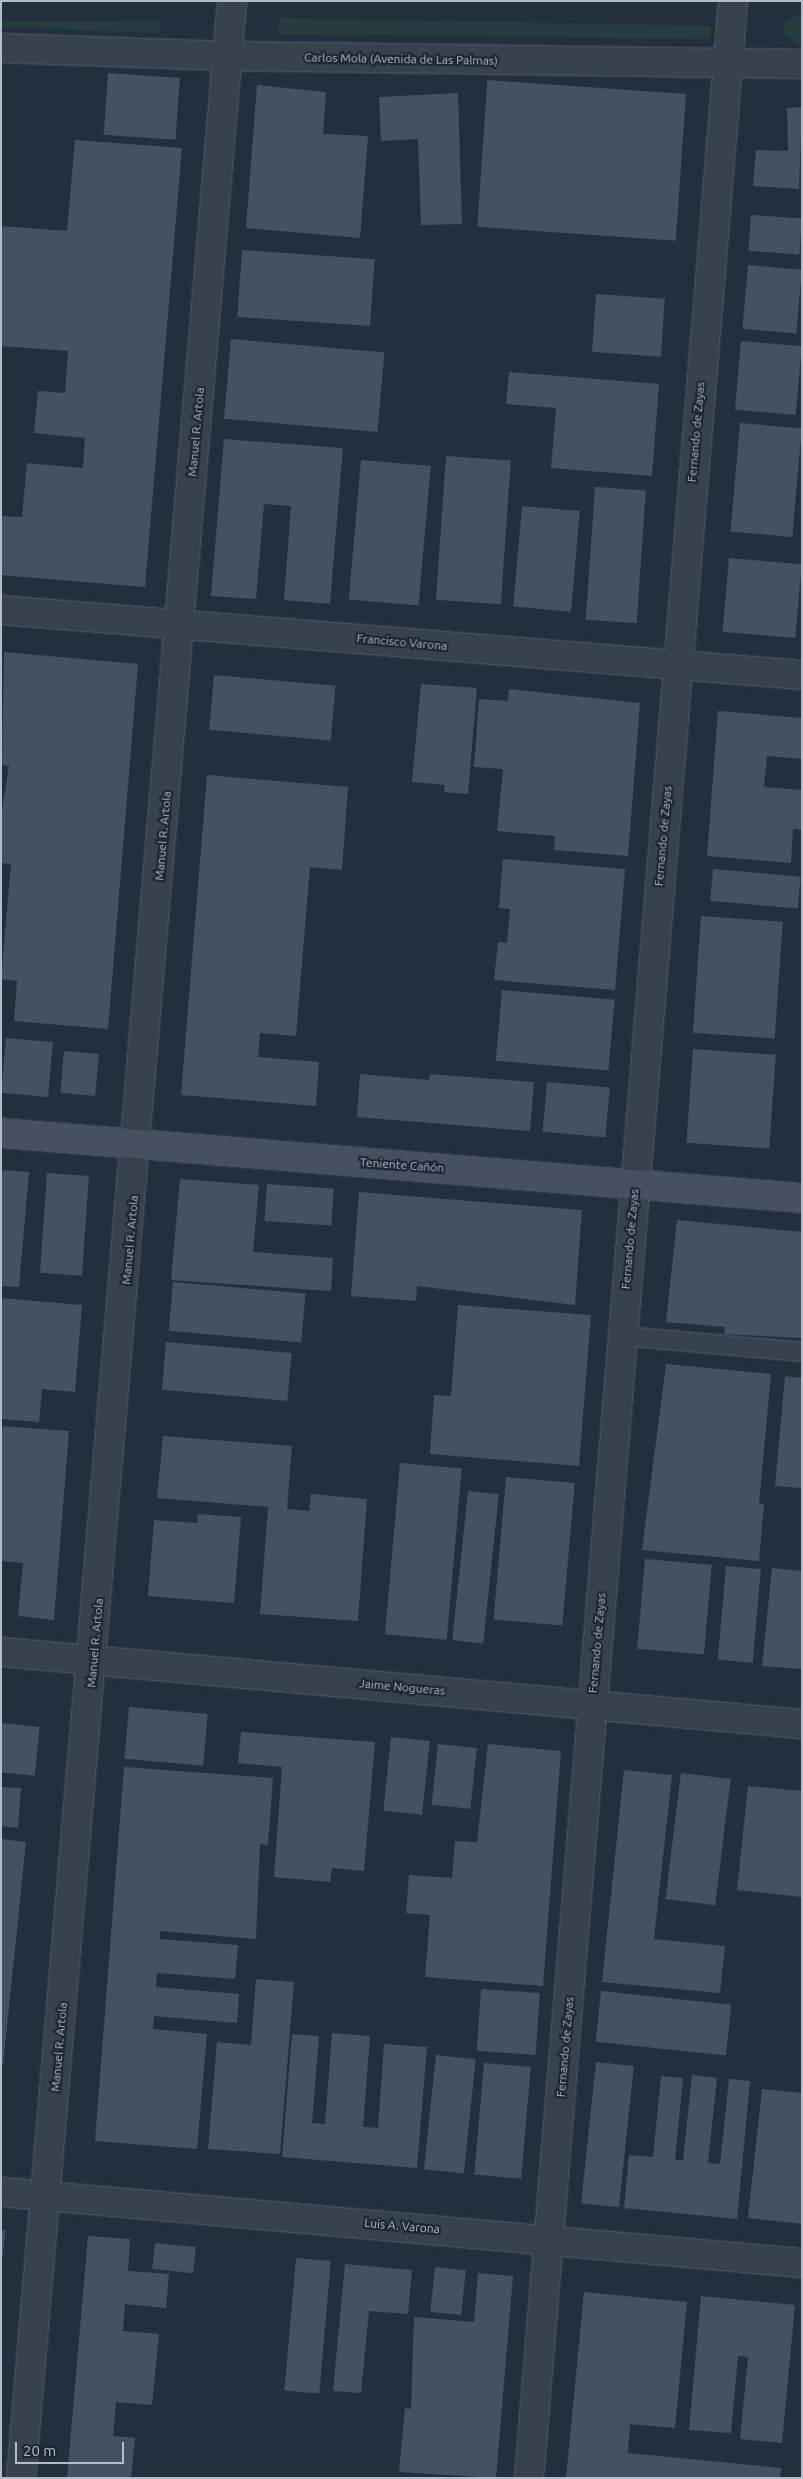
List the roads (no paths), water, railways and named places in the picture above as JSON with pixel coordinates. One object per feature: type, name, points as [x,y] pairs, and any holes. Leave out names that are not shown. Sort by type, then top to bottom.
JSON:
[{"type":"street","name":"Manuel R. Artola","points":[[21,2478],[138,1144],[232,1]]},
{"type":"street","name":"Fernando de Zayas","points":[[529,2478],[732,1]]},
{"type":"street","name":"Carlos Mola (Avenida de Las Palmas)","points":[[1,48],[228,56],[802,64]]},
{"type":"street","name":"Francisco Varona","points":[[1,610],[802,675]]},
{"type":"street","name":"Teniente Cañón","points":[[1,1133],[635,1182],[802,1198]]},
{"type":"street","name":"Jaime Nogueras","points":[[1,1652],[592,1703],[802,1724]]},
{"type":"street","name":"Luis A. Varona","points":[[1,2192],[549,2239],[802,2263]]},
{"type":"lane","points":[[622,1336],[802,1352]]}]
